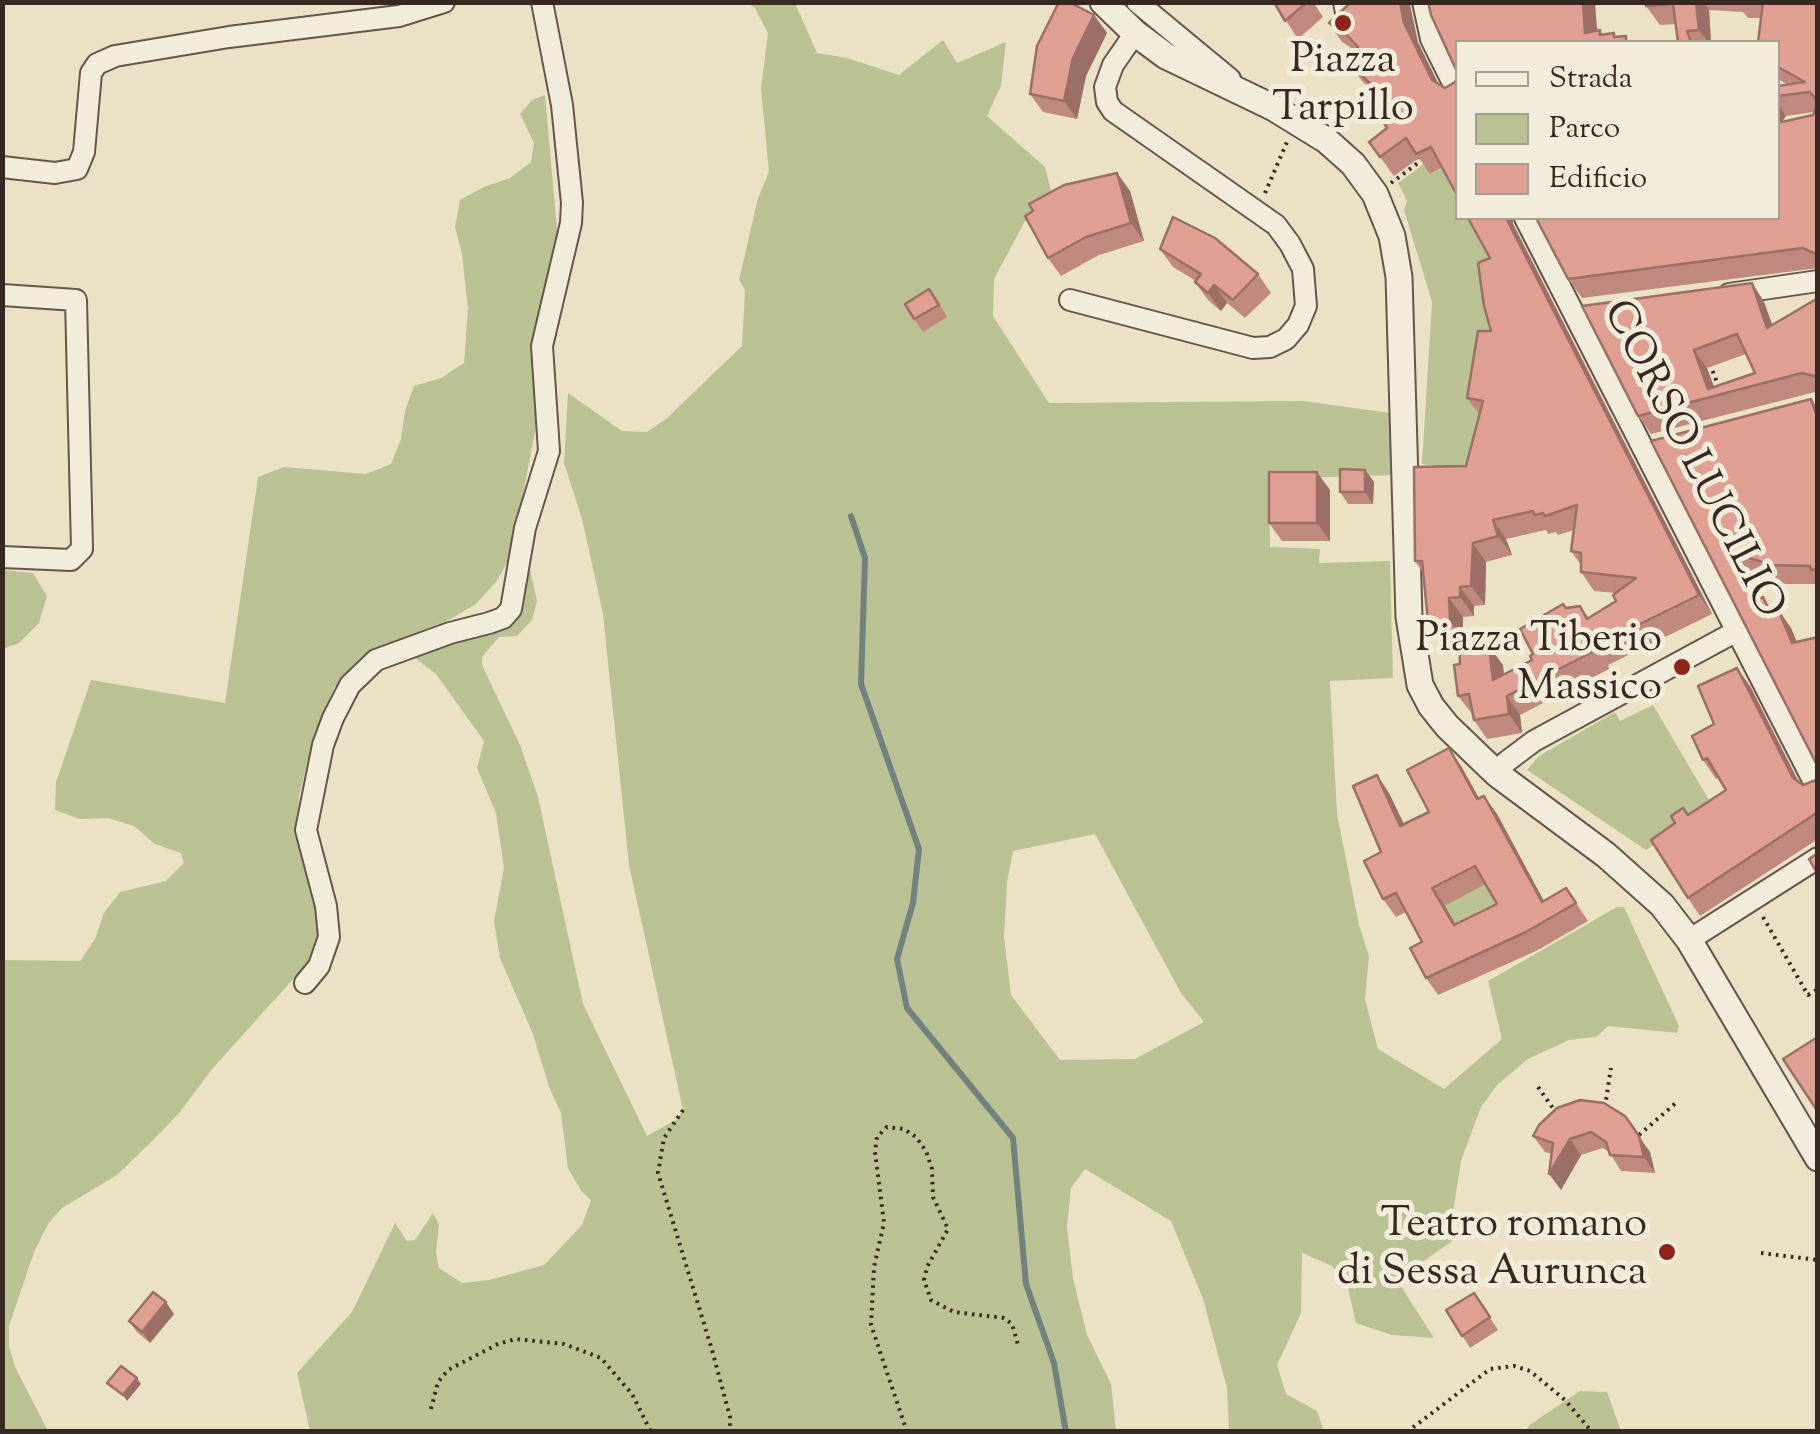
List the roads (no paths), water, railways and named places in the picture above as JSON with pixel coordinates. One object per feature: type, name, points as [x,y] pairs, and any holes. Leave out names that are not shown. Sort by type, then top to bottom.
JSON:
[{"type":"street","points":[[2,167],[56,174],[77,169],[84,152],[91,73],[98,64],[115,56],[399,16],[444,2]]},
{"type":"street","points":[[305,983],[319,966],[329,937],[326,906],[306,830],[323,745],[334,718],[350,686],[376,660],[408,646],[503,618],[511,609],[525,528],[550,451],[542,346],[571,224],[572,203],[562,106],[542,2]]},
{"type":"street","points":[[1104,2],[1135,33],[1166,56],[1255,99],[1332,145],[1353,164],[1375,194],[1392,236],[1399,277],[1409,617],[1416,670],[1427,699],[1439,717],[1497,774],[1641,884],[1689,940],[1818,1158]]},
{"type":"street","points":[[1136,2],[1255,99]]},
{"type":"street","points":[[1423,2],[1432,39],[1455,87]]},
{"type":"street","points":[[1070,300],[1237,345],[1270,347],[1286,339],[1298,325],[1306,306],[1303,269],[1276,225],[1114,111],[1107,102],[1105,88],[1119,52],[1135,33]]},
{"type":"street","name":"CORSO LUCILIO","points":[[1526,220],[1583,312],[1652,448],[1735,632],[1818,790]]},
{"type":"street","points":[[1704,296],[1818,281]]},
{"type":"street","points":[[2,295],[76,300],[82,548],[71,560],[2,557]]},
{"type":"street","points":[[1497,774],[1534,741],[1735,632]]},
{"type":"street","points":[[1689,940],[1818,858]]},
{"type":"waterway","points":[[851,516],[865,558],[861,684],[919,849],[913,903],[897,959],[907,1008],[1013,1138],[1026,1284],[1054,1363],[1066,1432]]},
{"type":"place","name":"Piazza Tarpillo","points":[[1343,23]]},
{"type":"place","name":"Piazza Tiberio Massico","points":[[1682,667]]},
{"type":"place","name":"Teatro romano di Sessa Aurunca","points":[[1667,1252]]}]
